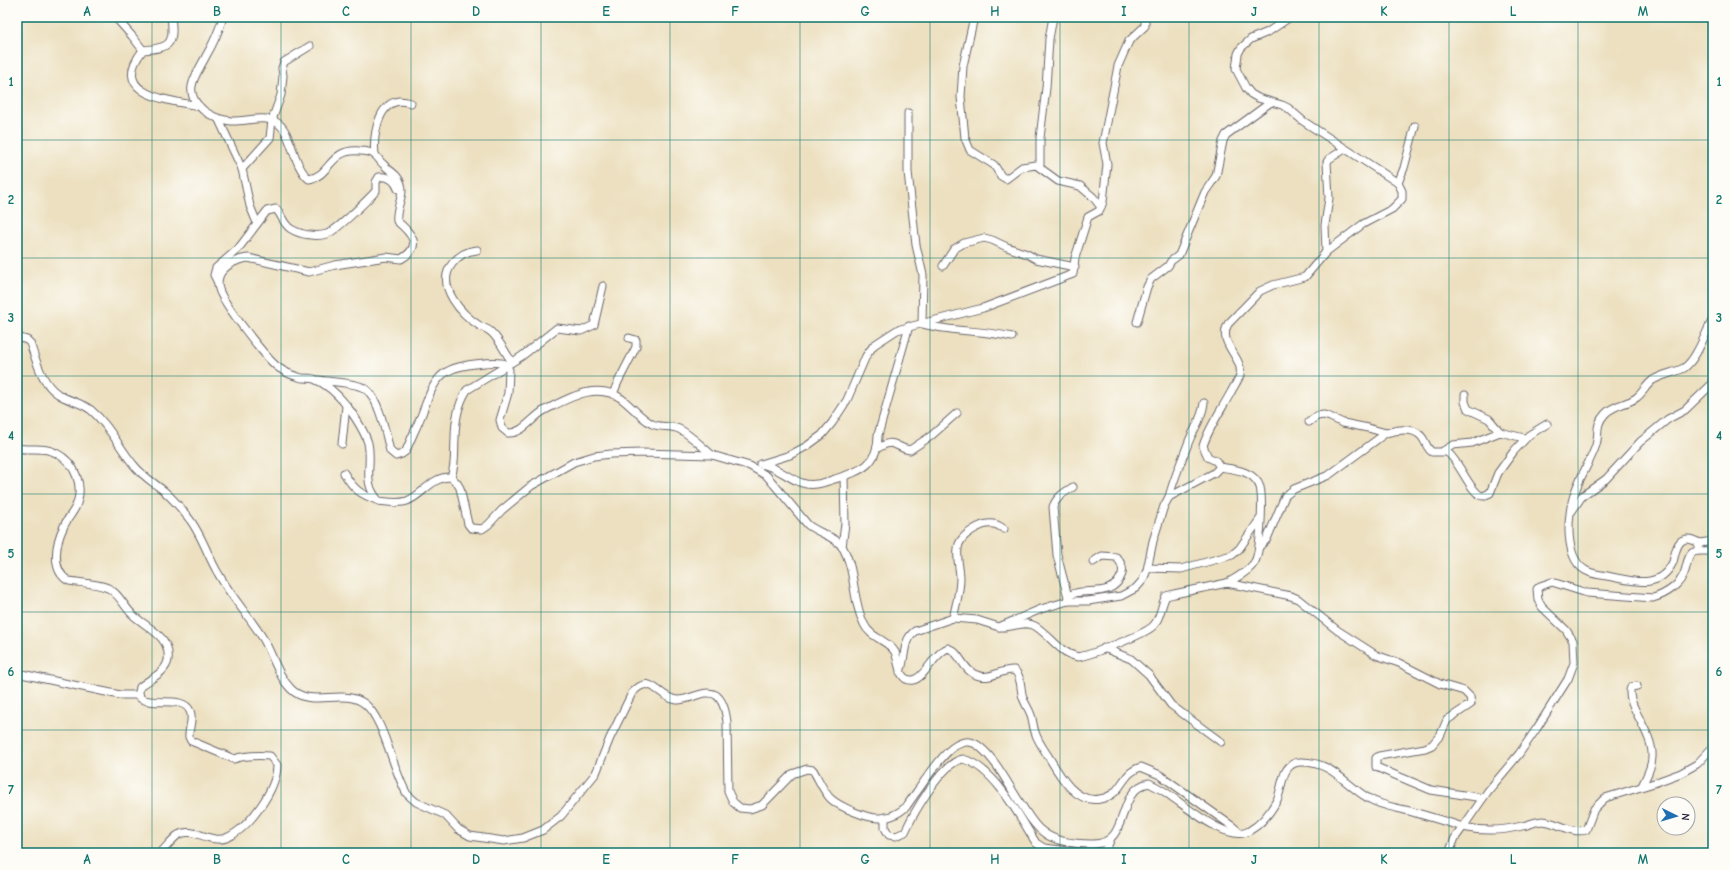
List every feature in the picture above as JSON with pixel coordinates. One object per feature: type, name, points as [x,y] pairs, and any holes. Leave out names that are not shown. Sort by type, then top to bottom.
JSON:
[{"type":"street","points":[[115,17],[143,50]]},
{"type":"street","points":[[143,50],[165,47],[169,42],[172,32],[171,17]]},
{"type":"street","points":[[223,17],[215,39],[194,78],[192,93],[194,102],[209,115],[219,120],[272,120],[282,126],[295,159],[303,174],[309,179],[315,178],[336,157],[344,152],[365,151],[375,155],[400,180],[402,193],[399,203]]},
{"type":"street","points":[[974,17],[963,66],[961,97],[967,144],[974,153],[994,165],[1003,178],[1009,178],[1015,172],[1027,165],[1036,165],[1058,181],[1080,186],[1101,207]]},
{"type":"street","points":[[1040,167],[1040,138],[1046,88],[1049,39],[1053,17]]},
{"type":"street","points":[[750,466],[790,455],[807,446],[822,435],[847,400],[866,356],[874,345],[884,338],[909,326],[983,308],[1056,282],[1073,274],[1075,258],[1088,217],[1099,211],[1101,207],[1107,164],[1104,139],[1118,66],[1129,42],[1145,26],[1145,17]]},
{"type":"street","points":[[900,672],[904,664],[906,644],[910,634],[953,618],[978,620],[999,627],[1029,624],[1035,626],[1063,650],[1074,656],[1083,656],[1140,634],[1154,626],[1166,596],[1227,583],[1246,571],[1255,563],[1259,547],[1260,485],[1254,478],[1245,472],[1220,467],[1216,461],[1208,457],[1203,446],[1210,430],[1240,376],[1239,364],[1226,339],[1226,328],[1260,291],[1268,286],[1304,277],[1326,252],[1363,224],[1399,203],[1403,195],[1398,184],[1303,121],[1288,108],[1251,94],[1240,78],[1236,69],[1236,62],[1238,54],[1246,42],[1276,27],[1290,17]]},
{"type":"street","points":[[242,169],[270,138],[272,120],[281,95],[283,76],[282,68],[284,62],[310,46]]},
{"type":"street","points":[[143,50],[132,67],[132,76],[137,88],[152,96],[199,106]]},
{"type":"street","points":[[375,155],[375,138],[383,113],[388,107],[397,101],[412,103]]},
{"type":"street","points":[[1137,322],[1151,278],[1168,266],[1170,262],[1179,255],[1206,192],[1216,176],[1223,140],[1226,135],[1271,102]]},
{"type":"street","points":[[908,113],[908,172],[916,244],[923,275],[922,324]]},
{"type":"street","points":[[219,120],[242,169],[250,206],[256,223]]},
{"type":"street","points":[[1398,184],[1404,168],[1415,126]]},
{"type":"street","points":[[1326,252],[1325,225],[1329,198],[1327,162],[1329,159],[1345,149]]},
{"type":"street","points":[[218,283],[223,270],[230,264],[243,258],[309,272],[335,265],[386,257],[400,259],[411,251],[414,241],[412,236],[397,221],[399,203],[398,188],[396,182],[387,177],[379,177],[376,182],[376,191],[343,222],[327,234],[306,235],[291,229],[285,224],[276,209],[267,211],[256,223],[238,249],[216,268],[214,275],[218,283],[220,294],[227,305],[273,364],[292,375],[366,388],[375,401],[390,451],[399,456],[406,451],[431,390],[440,376],[456,368],[470,365],[494,363],[510,364]]},
{"type":"street","points":[[943,266],[954,249],[964,243],[984,238],[1000,242],[1007,248],[1036,258],[1075,267]]},
{"type":"street","points":[[477,250],[467,251],[457,257],[448,270],[446,280],[450,294],[457,306],[480,326],[491,331],[510,364],[508,393],[500,420],[502,428],[508,433],[520,431],[528,422],[543,411],[574,395],[592,391],[613,394],[652,424],[679,429],[712,455]]},
{"type":"street","points":[[451,477],[456,455],[455,439],[457,424],[463,396],[471,386],[510,364],[557,328],[581,331],[594,325],[603,286]]},
{"type":"street","points":[[1713,319],[1690,363],[1678,370],[1654,380],[1636,398],[1611,409],[1600,420],[1597,426],[1596,446],[1574,494],[1571,513],[1570,545],[1572,553],[1582,568],[1589,572],[1639,582],[1651,582],[1667,570],[1680,542],[1683,540],[1688,539],[1700,543],[1713,541]]},
{"type":"street","points":[[922,324],[952,330],[983,331],[1012,337]]},
{"type":"street","points":[[878,448],[878,435],[909,326]]},
{"type":"street","points":[[17,337],[27,340],[30,343],[43,376],[52,389],[57,394],[82,404],[92,411],[115,438],[133,465],[165,492],[188,517],[218,573],[264,640],[278,670],[289,687],[302,696],[313,698],[351,697],[365,704],[377,722],[407,794],[416,802],[445,815],[464,833],[481,839],[504,841],[532,835],[550,825],[569,807],[596,773],[610,738],[632,693],[637,688],[646,684],[651,684],[665,696],[674,699],[683,700],[703,694],[713,693],[721,700],[726,713],[727,722],[728,791],[733,802],[740,808],[750,809],[762,805],[792,774],[807,769],[813,770],[828,796],[838,804],[864,815],[880,818],[885,817],[900,812],[906,807],[952,747],[969,742],[980,747],[990,758],[1026,812],[1043,833],[1056,839],[1085,844],[1099,844],[1111,838]]},
{"type":"street","points":[[613,394],[636,347],[636,340],[629,338]]},
{"type":"street","points":[[314,379],[332,391],[346,406],[358,422],[366,437],[369,452],[368,484],[371,491],[379,501]]},
{"type":"street","points":[[1571,513],[1582,496],[1606,479],[1640,442],[1668,419],[1685,410],[1713,383]]},
{"type":"street","points":[[1465,395],[1465,402],[1468,408],[1489,420],[1500,432],[1524,438]]},
{"type":"street","points":[[999,627],[1068,599],[1112,598],[1129,594],[1136,588],[1143,580],[1148,568],[1153,541],[1164,506],[1169,497],[1190,440],[1203,415],[1204,403]]},
{"type":"street","points":[[342,444],[346,406]]},
{"type":"street","points":[[761,464],[794,480],[810,484],[819,484],[855,474],[864,468],[878,448],[886,443],[891,443],[902,449],[910,450],[932,436],[956,413]]},
{"type":"street","points":[[1308,422],[1317,416],[1324,415],[1343,424],[1386,433]]},
{"type":"street","points":[[1443,451],[1447,452],[1453,457],[1476,493],[1480,496],[1487,496],[1490,493],[1501,467],[1524,438],[1547,424]]},
{"type":"street","points":[[1259,547],[1267,539],[1285,496],[1294,489],[1329,475],[1386,433],[1395,430],[1413,431],[1421,436],[1432,452],[1443,451],[1453,445],[1472,443],[1500,432]]},
{"type":"street","points":[[17,448],[56,452],[65,458],[74,468],[79,487],[79,499],[64,526],[58,543],[57,554],[59,573],[63,578],[69,581],[109,588],[116,593],[132,614],[154,629],[161,637],[167,648],[168,660],[165,668],[140,687],[139,695]]},
{"type":"street","points":[[451,477],[460,488],[468,524],[477,530],[488,525],[502,510],[531,486],[561,468],[584,459],[619,453],[712,455],[750,466],[767,476],[808,525],[815,531],[834,539],[842,547],[851,571],[863,623],[869,632],[894,651],[900,672],[905,679],[909,680],[918,678],[940,652],[948,648],[954,652],[967,669],[975,675],[992,677],[1009,670],[1014,670],[1019,676],[1022,696],[1031,714],[1039,741],[1060,775],[1069,786],[1078,793],[1092,800],[1106,798],[1120,788],[1128,773],[1141,766],[1160,775],[1232,826],[1240,834]]},
{"type":"street","points":[[1169,497],[1214,473],[1220,467]]},
{"type":"street","points":[[344,474],[357,491],[366,497],[379,501],[400,502],[407,501],[437,480],[451,477]]},
{"type":"street","points":[[842,547],[845,524],[844,476]]},
{"type":"street","points":[[1068,599],[1057,555],[1053,525],[1053,507],[1054,503],[1062,494],[1073,487]]},
{"type":"street","points":[[1148,568],[1181,569],[1226,557],[1239,549],[1260,519]]},
{"type":"street","points":[[953,618],[960,576],[957,557],[959,544],[976,529],[990,523],[1004,529]]},
{"type":"street","points":[[1697,551],[1700,543]]},
{"type":"street","points":[[1449,853],[1455,838],[1483,798],[1519,754],[1537,728],[1568,679],[1574,663],[1573,641],[1566,630],[1542,607],[1538,600],[1537,589],[1540,586],[1552,582],[1588,593],[1653,598],[1661,596],[1676,585],[1683,577],[1692,553],[1697,551],[1713,551]]},
{"type":"street","points":[[1068,599],[1074,592],[1107,590],[1121,576],[1122,568],[1116,557],[1102,556],[1093,562]]},
{"type":"street","points":[[1227,583],[1260,589],[1298,599],[1337,630],[1376,655],[1399,663],[1440,684],[1464,691],[1468,694],[1472,700],[1471,704],[1447,720],[1441,734],[1432,745],[1424,748],[1379,756],[1376,758],[1376,767],[1431,790],[1483,798]]},
{"type":"street","points":[[1104,648],[1131,659],[1149,675],[1171,705],[1221,742]]},
{"type":"street","points":[[17,673],[120,695],[139,695],[144,700],[149,701],[180,703],[186,706],[190,711],[191,717],[189,736],[191,741],[234,759],[261,755],[270,756],[277,765],[277,772],[273,782],[260,809],[237,831],[226,839],[217,840],[197,834],[188,833],[178,835],[160,853]]},
{"type":"street","points":[[1637,686],[1631,687],[1630,696],[1633,706],[1649,736],[1653,756],[1651,765],[1642,786]]},
{"type":"street","points":[[1099,853],[1108,848],[1132,792],[1139,786],[1149,783],[1167,793],[1210,823],[1230,832],[1240,834],[1249,831],[1266,818],[1278,799],[1284,774],[1290,765],[1299,762],[1318,764],[1334,772],[1362,794],[1376,802],[1479,831],[1511,829],[1542,821],[1581,831],[1586,830],[1594,809],[1605,798],[1680,773],[1697,764],[1713,747]]},
{"type":"street","points":[[885,817],[885,828],[889,835],[896,836],[905,832],[918,807],[935,782],[954,762],[963,759],[972,762],[983,770],[1003,790],[1036,843],[1044,848],[1085,853]]}]
